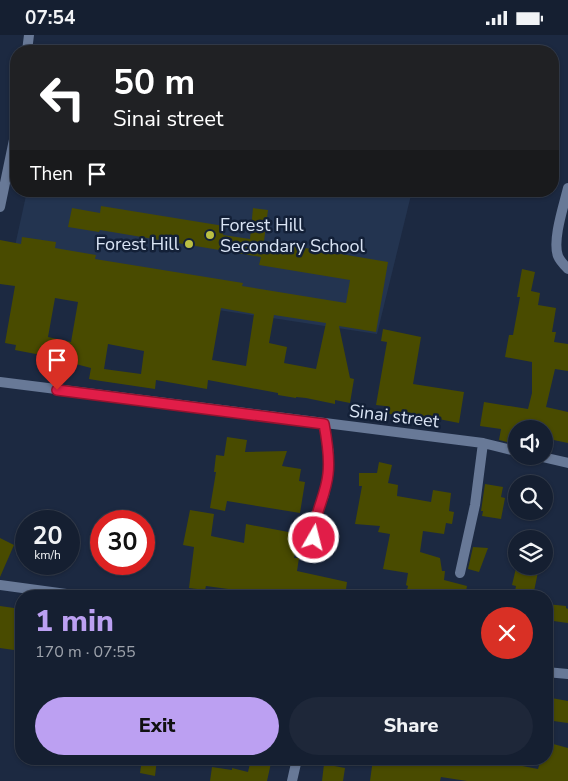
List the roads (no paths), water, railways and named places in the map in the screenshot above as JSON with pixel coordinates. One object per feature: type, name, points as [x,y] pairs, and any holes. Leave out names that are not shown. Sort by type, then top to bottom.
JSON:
[{"type":"street","points":[[0,207],[10,159]]},
{"type":"street","points":[[568,188],[558,235],[557,249],[561,261],[568,269]]},
{"type":"street","name":"Sinai street","points":[[0,382],[483,443],[508,449]]},
{"type":"street","points":[[312,555],[313,524],[324,495],[328,474],[329,454],[324,424]]},
{"type":"street","points":[[460,573],[476,505],[483,443]]},
{"type":"street","points":[[553,460],[568,463]]},
{"type":"street","points":[[0,585],[37,590]]},
{"type":"street","points":[[553,672],[568,675]]},
{"type":"street","points":[[292,781],[296,765]]},
{"type":"place","name":"Forest Hill Secondary School","points":[[210,235]]},
{"type":"place","name":"Forest Hill","points":[[189,244]]}]
